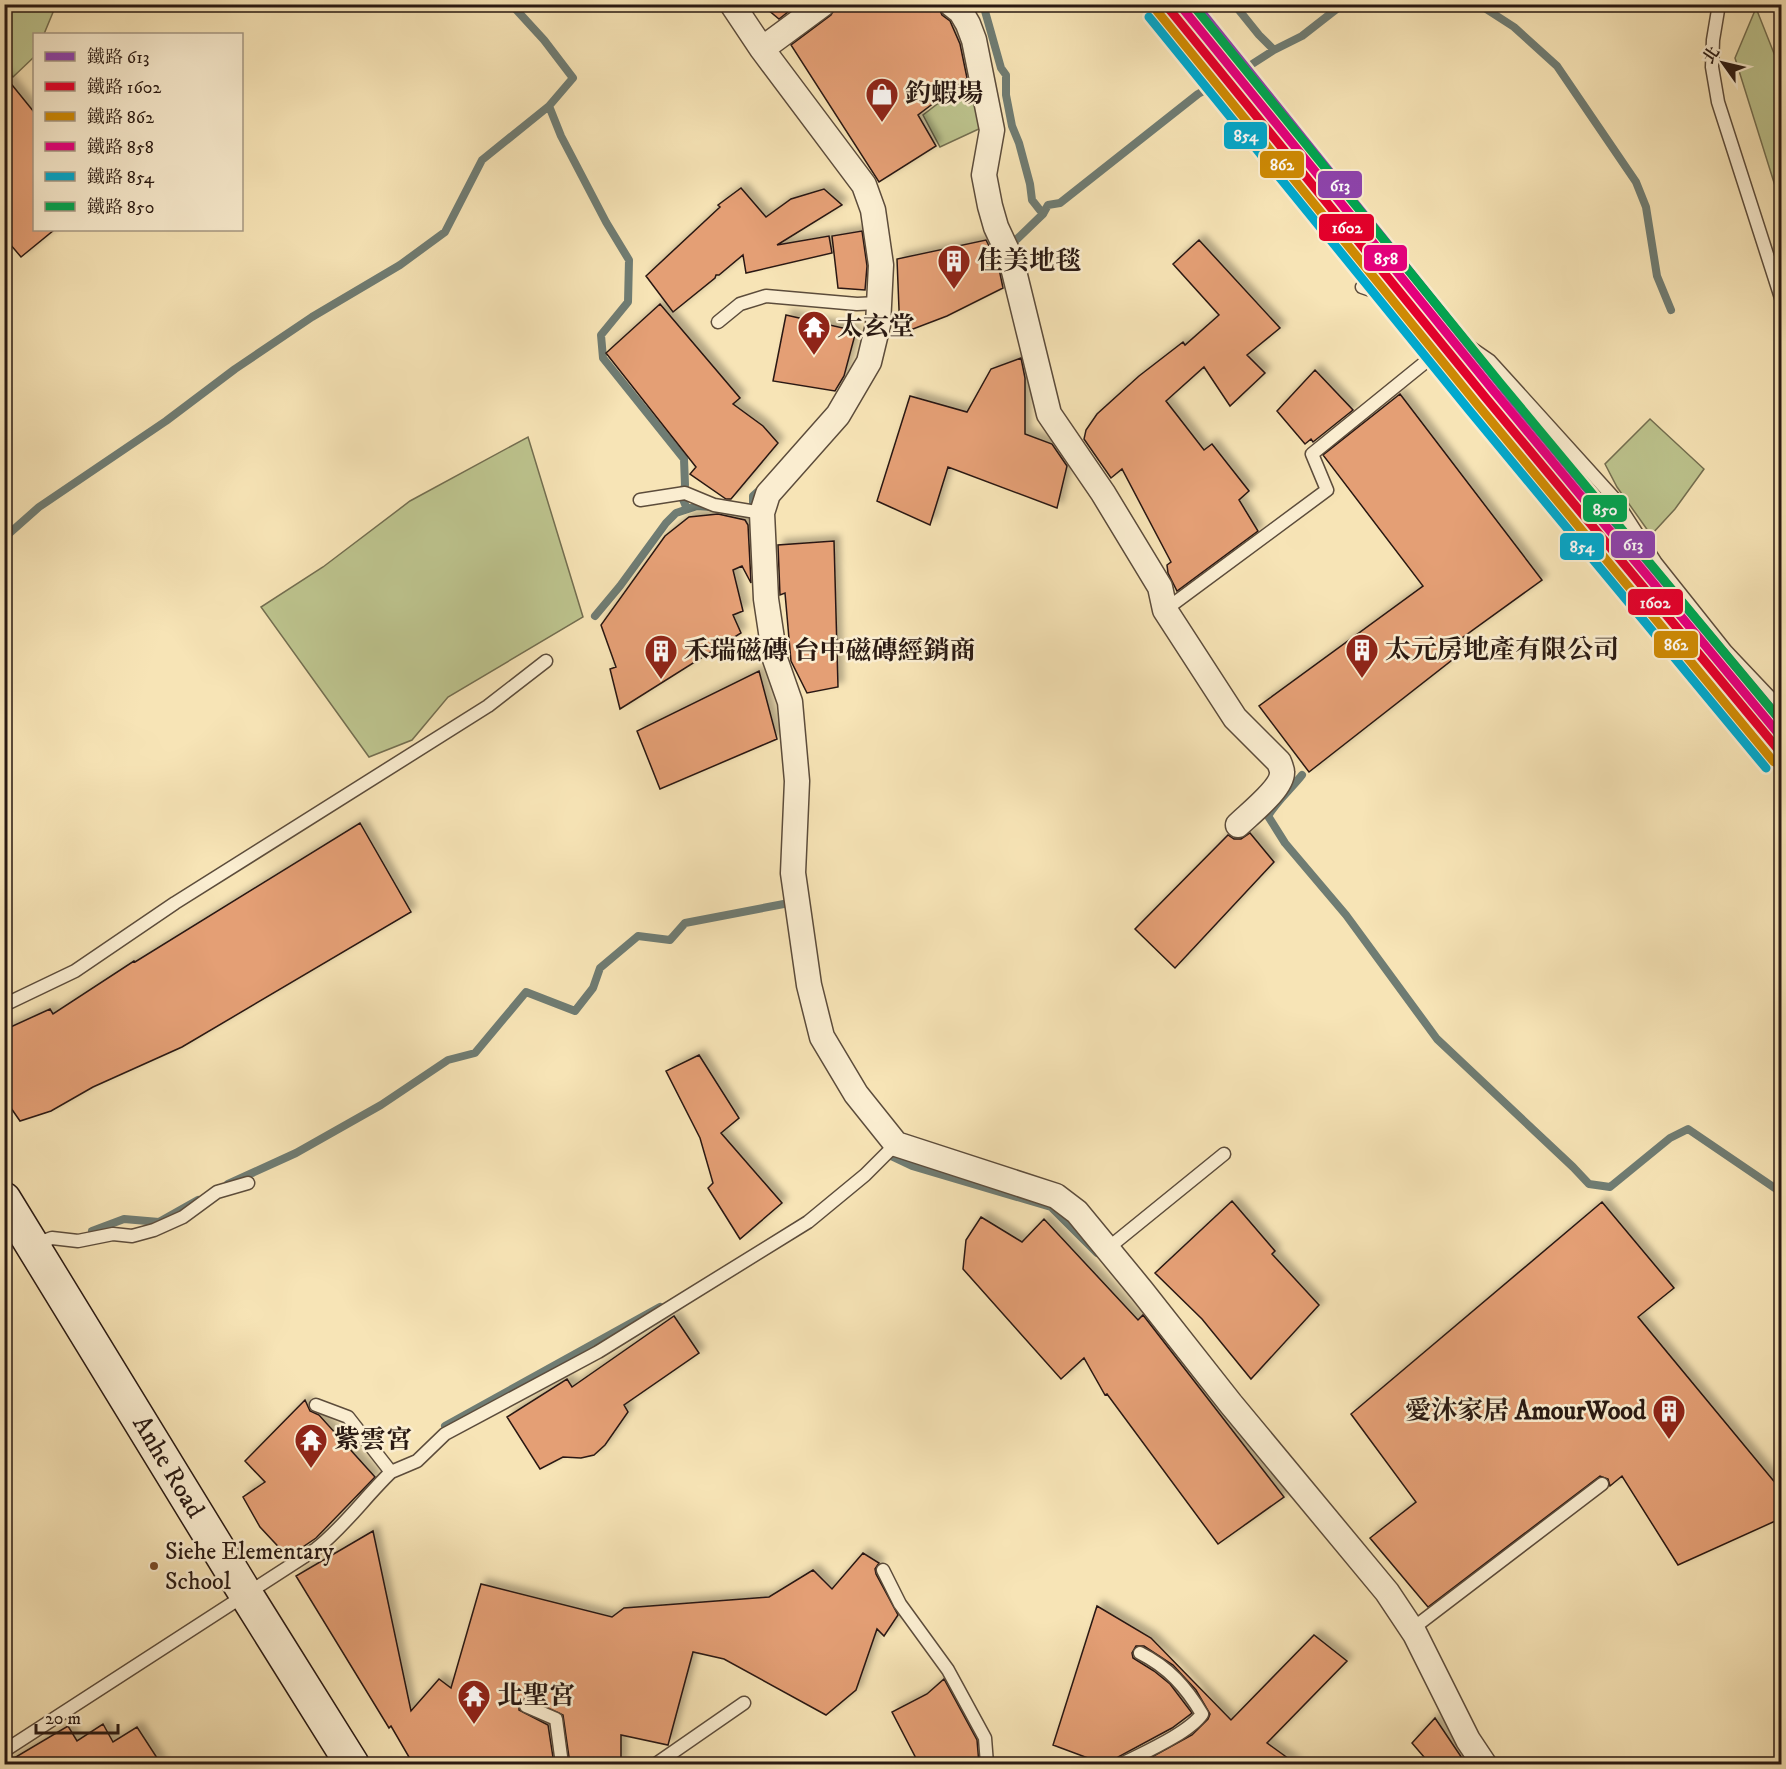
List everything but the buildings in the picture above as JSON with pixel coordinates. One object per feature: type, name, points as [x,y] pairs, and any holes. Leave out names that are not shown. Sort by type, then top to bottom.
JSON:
[{"type":"main road","name":"Anhe Road","points":[[4,1199],[352,1764]]},
{"type":"street","points":[[732,4],[762,49],[864,185],[873,210],[881,265],[878,325],[869,362],[838,415],[768,494],[762,513],[766,599],[775,659],[790,702],[797,781],[793,873],[809,985],[822,1037],[856,1094],[896,1144],[1056,1196],[1077,1212],[1231,1404],[1387,1592],[1412,1629],[1468,1740],[1484,1764]]},
{"type":"street","points":[[762,49],[823,4]]},
{"type":"street","points":[[951,4],[961,12],[974,40],[992,130],[984,176],[990,206],[996,227],[1011,259],[1049,414],[1103,494],[1160,587],[1165,610],[1235,718],[1279,762],[1282,772],[1273,791],[1238,825]]},
{"type":"lane","points":[[1719,4],[1713,40],[1712,67],[1718,102],[1782,301]]},
{"type":"lane","points":[[1362,287],[1404,301],[1490,361],[1614,498],[1656,563],[1726,651],[1782,710]]},
{"type":"lane","points":[[718,322],[741,304],[766,296],[856,304],[879,303]]},
{"type":"lane","points":[[1165,610],[1327,490],[1312,454],[1423,364]]},
{"type":"lane","points":[[640,500],[685,492],[714,505],[762,513]]},
{"type":"lane","points":[[4,1005],[75,971],[175,903],[488,706],[546,661]]},
{"type":"lane","points":[[4,1751],[247,1596],[330,1538],[392,1472],[417,1461],[445,1434],[598,1352],[808,1222],[865,1176],[896,1144]]},
{"type":"lane","points":[[1107,1249],[1224,1154]]},
{"type":"lane","points":[[32,1246],[51,1238],[78,1241],[112,1234],[132,1236],[154,1230],[183,1217],[217,1192],[248,1183]]},
{"type":"lane","points":[[316,1405],[348,1417],[392,1472]]},
{"type":"lane","points":[[1412,1629],[1602,1484]]},
{"type":"lane","points":[[882,1570],[900,1605],[953,1679],[985,1738],[987,1764]]},
{"type":"lane","points":[[1122,1764],[1173,1737],[1202,1714],[1190,1694],[1159,1662],[1140,1653]]},
{"type":"lane","points":[[656,1764],[744,1703]]},
{"type":"lane","points":[[526,1706],[556,1719],[561,1764]]},
{"type":"green space","points":[[4,5],[56,5],[44,33],[33,33],[33,58],[13,77],[5,68]]},
{"type":"green space","points":[[1756,8],[1781,71],[1781,205],[1735,58]]},
{"type":"green space","points":[[987,66],[996,121],[940,147],[923,115]]},
{"type":"green space","points":[[1650,419],[1704,469],[1675,509],[1651,535],[1617,487],[1605,464]]},
{"type":"green space","points":[[528,437],[583,617],[448,697],[412,740],[369,757],[261,607],[323,567],[410,501]]},
{"type":"waterway","points":[[511,4],[544,40],[573,78],[549,106],[561,136],[606,222],[629,260],[628,302],[601,335],[603,358],[684,459],[685,485],[682,497],[687,509]]},
{"type":"waterway","points":[[983,4],[1001,68],[1006,75],[1006,95],[1012,126],[1019,143],[1032,200],[1043,214]]},
{"type":"waterway","points":[[1234,4],[1274,50]]},
{"type":"waterway","points":[[1017,239],[1043,214],[1048,205],[1060,203],[1198,94],[1302,36],[1343,4]]},
{"type":"waterway","points":[[1471,4],[1473,7],[1483,7],[1514,27],[1557,66],[1636,182],[1646,207],[1657,276],[1671,310]]},
{"type":"waterway","points":[[4,538],[39,507],[166,421],[235,369],[312,317],[400,265],[445,232],[482,160],[549,106]]},
{"type":"waterway","points":[[753,512],[753,496],[763,487]]},
{"type":"waterway","points":[[595,616],[676,513],[697,506],[712,507]]},
{"type":"waterway","points":[[1302,775],[1268,816],[1285,843],[1346,915],[1437,1039],[1589,1184],[1610,1187],[1670,1138],[1688,1129],[1782,1193]]},
{"type":"waterway","points":[[228,1184],[296,1153],[381,1105],[448,1060],[475,1053],[526,992],[575,1011],[593,988],[600,968],[638,936],[670,940],[685,923],[789,903]]},
{"type":"waterway","points":[[886,1149],[893,1157],[912,1166],[1051,1207],[1097,1253]]},
{"type":"waterway","points":[[92,1231],[124,1219],[159,1222],[198,1200]]},
{"type":"waterway","points":[[445,1426],[660,1307]]},
{"type":"rail line","name":"1602","points":[[1165,4],[1485,397],[1782,754]]},
{"type":"rail line","name":"858","points":[[1179,4],[1493,390],[1782,738]]},
{"type":"rail line","name":"850","points":[[1192,4],[1501,384],[1782,722]]},
{"type":"rail line","name":"613","points":[[1195,4],[1512,399],[1782,722]]},
{"type":"rail line","name":"862","points":[[1157,11],[1477,404],[1774,762]]},
{"type":"rail line","name":"854","points":[[1149,17],[1469,410],[1766,768]]},
{"type":"place","name":"釣蝦場","points":[[882,123]]},
{"type":"place","name":"佳美地毯","points":[[954,290]]},
{"type":"place","name":"太玄堂","points":[[814,356]]},
{"type":"place","name":"太元房地產有限公司","points":[[1362,679]]},
{"type":"place","name":"禾瑞磁磚 台中磁磚經銷商","points":[[661,680]]},
{"type":"place","name":"愛沐家居 AmourWood","points":[[1669,1440]]},
{"type":"place","name":"紫雲宮","points":[[311,1469]]},
{"type":"place","name":"Siehe Elementary School","points":[[154,1566]]},
{"type":"place","name":"北聖宮","points":[[474,1725]]}]
